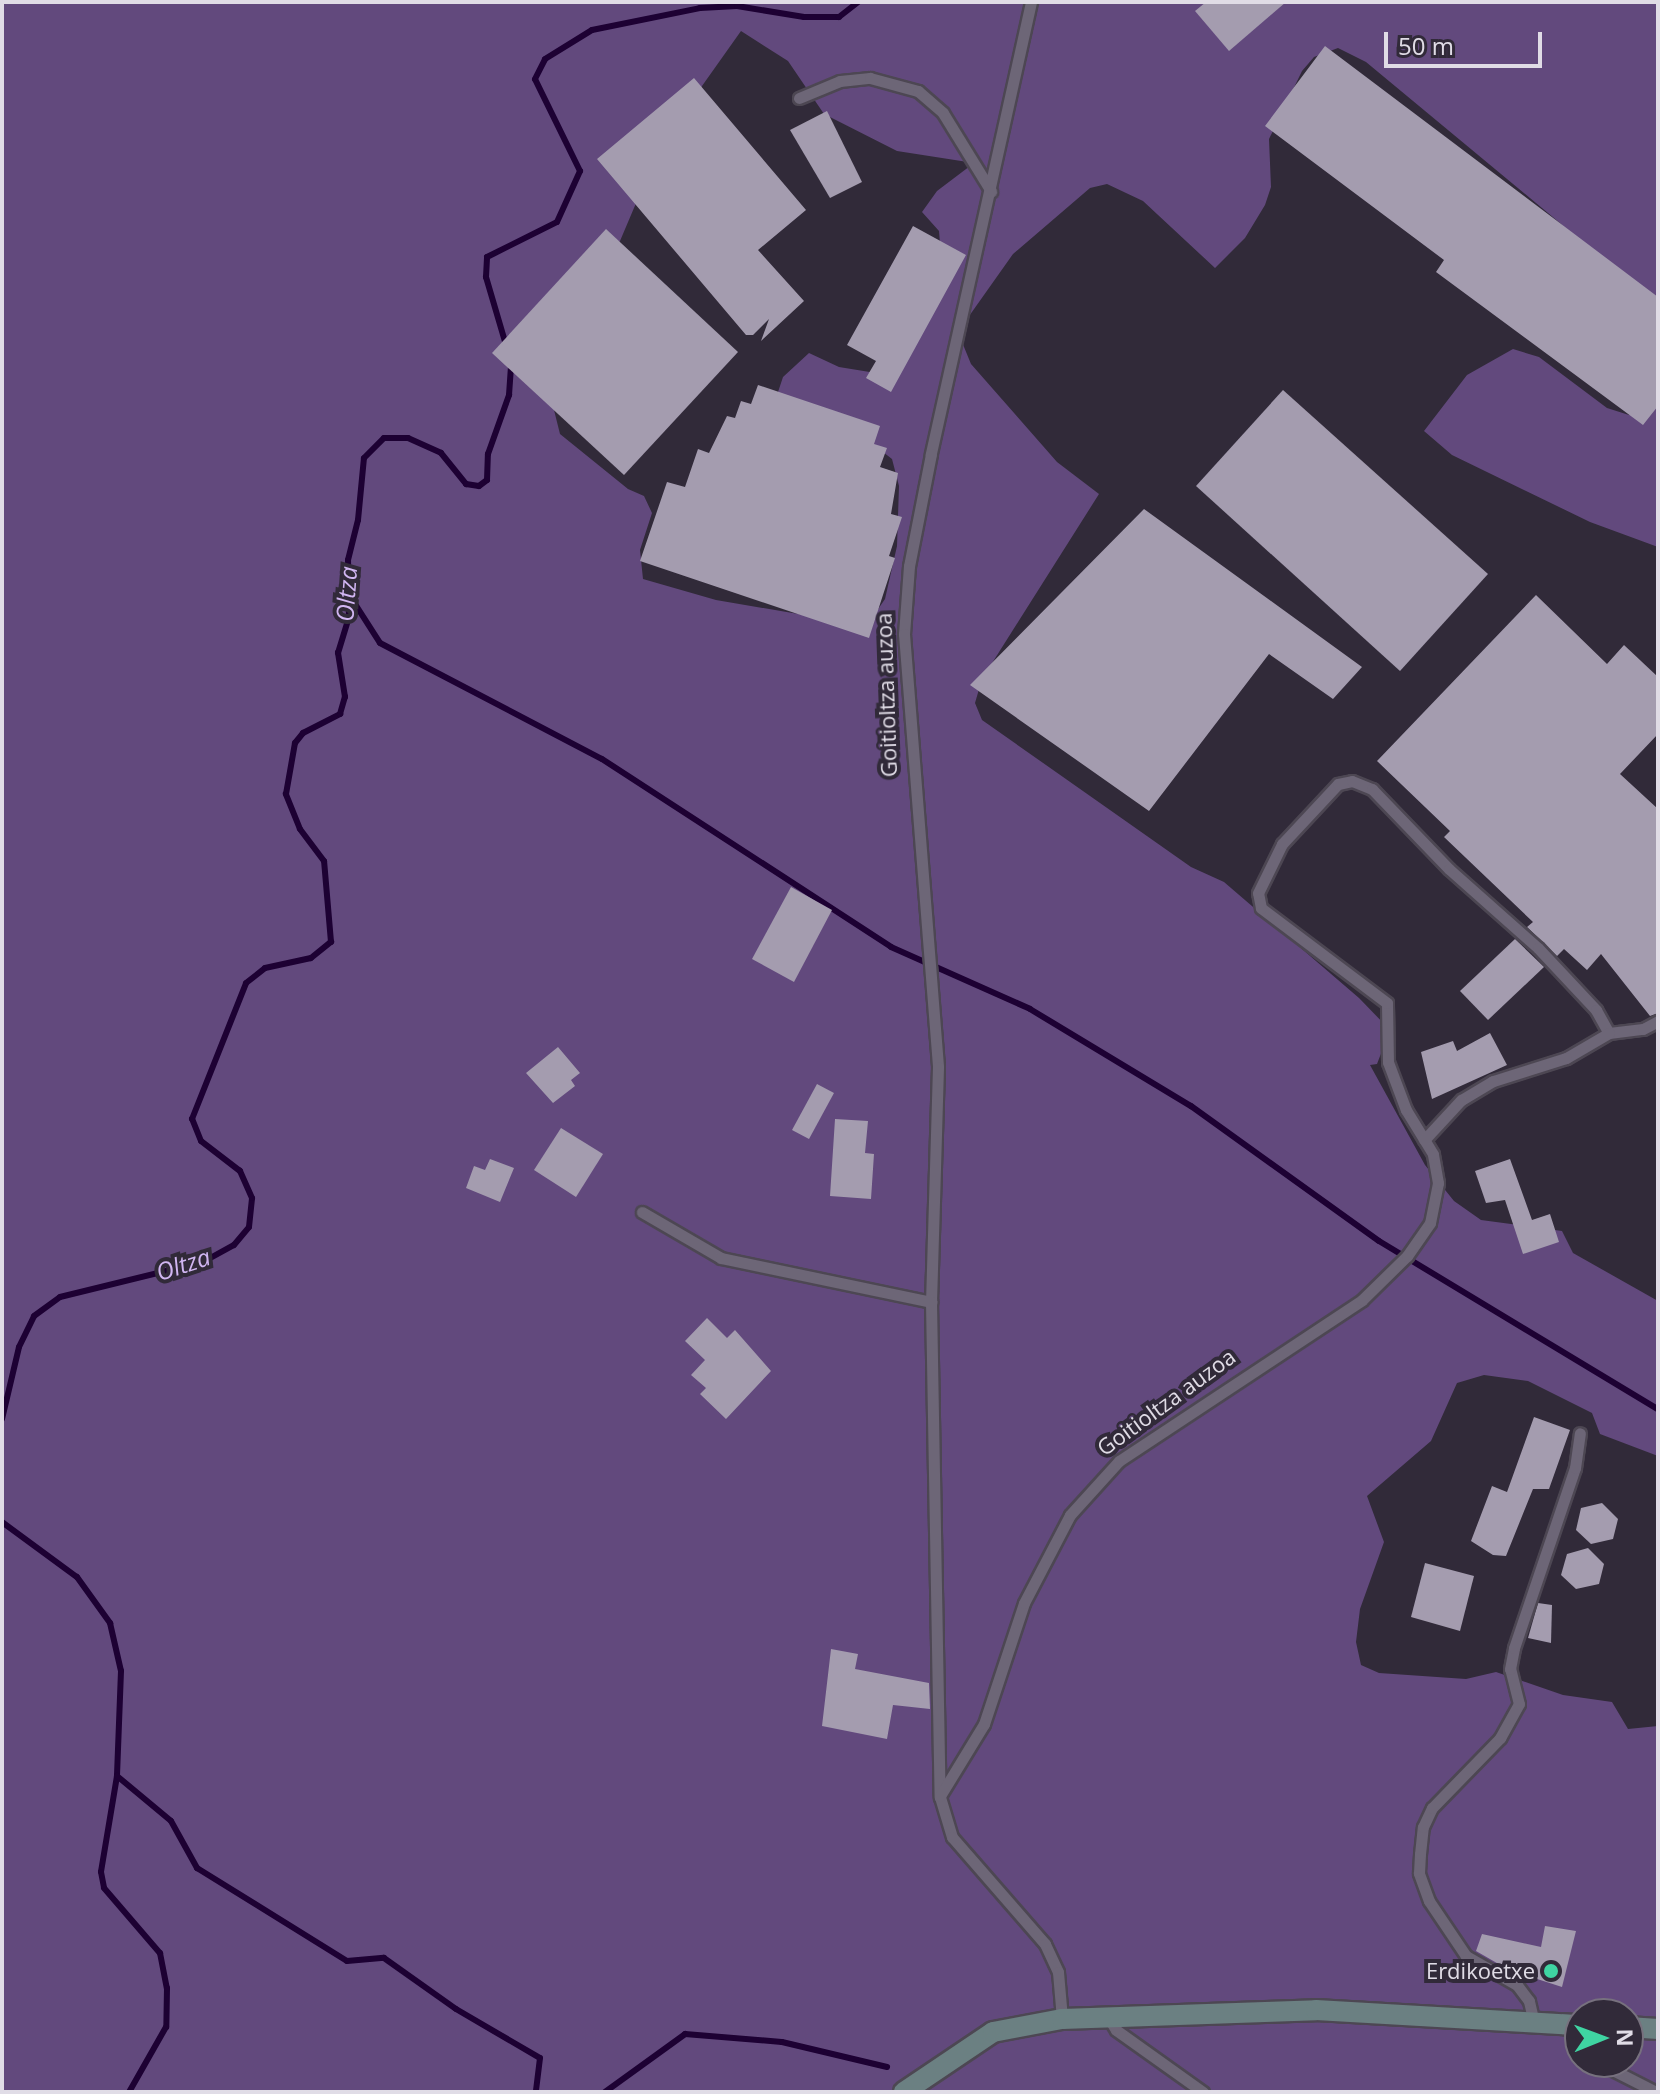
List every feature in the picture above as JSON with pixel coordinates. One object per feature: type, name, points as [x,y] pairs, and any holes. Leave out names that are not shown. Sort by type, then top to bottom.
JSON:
[{"type":"street","points":[[904,2092],[993,2032],[1062,2019],[1316,2010],[1564,2025]]},
{"type":"lane","name":"Goitioltza auzoa","points":[[1031,2],[928,468],[909,566],[904,634],[938,1067],[931,1302],[940,1797],[952,1837],[1045,1944],[1058,1972],[1062,2019]]},
{"type":"lane","points":[[799,98],[840,81],[870,78],[918,91],[943,113],[991,191]]},
{"type":"lane","name":"Goitioltza auzoa","points":[[940,1797],[984,1724],[1024,1603],[1070,1515],[1119,1461],[1362,1300],[1407,1256],[1430,1223],[1438,1183],[1433,1154],[1388,1062],[1387,1003],[1261,908],[1258,893],[1282,844],[1338,784],[1352,781],[1372,789],[1449,869],[1538,948],[1596,1010],[1609,1033]]},
{"type":"lane","points":[[1424,1140],[1461,1100],[1493,1081],[1566,1058],[1609,1033],[1643,1029],[1658,1021]]},
{"type":"lane","points":[[642,1212],[721,1258],[931,1302]]},
{"type":"lane","points":[[1534,2023],[1529,2001],[1517,1985],[1466,1956],[1429,1901],[1419,1873],[1420,1854],[1423,1827],[1432,1808],[1500,1738],[1519,1704],[1510,1669],[1514,1648],[1575,1468],[1580,1433]]},
{"type":"lane","points":[[1108,2017],[1116,2030],[1203,2092]]},
{"type":"lane","points":[[1628,2078],[1656,2092]]},
{"type":"shaded area","points":[[2,2],[1658,2],[1658,318],[1560,223],[1366,62],[1338,48],[1314,57],[1302,71],[1269,139],[1271,187],[1265,205],[1245,238],[1215,268],[1143,201],[1107,184],[1090,188],[1013,254],[967,319],[962,342],[971,364],[1057,462],[1099,494],[982,679],[975,703],[982,720],[1191,867],[1224,882],[1359,998],[1390,1030],[1377,1064],[1370,1065],[1425,1165],[1454,1201],[1481,1220],[1562,1231],[1573,1253],[1658,1301],[1658,1456],[1600,1434],[1592,1413],[1528,1381],[1484,1375],[1457,1383],[1431,1441],[1367,1496],[1384,1542],[1360,1609],[1356,1642],[1361,1665],[1379,1673],[1466,1679],[1496,1672],[1563,1695],[1612,1702],[1628,1729],[1658,1726],[1658,2092],[2,2092]],"holes":[[[741,31],[788,61],[824,114],[897,151],[974,163],[937,191],[922,212],[939,231],[941,256],[882,374],[839,367],[809,353],[783,377],[776,398],[852,428],[892,459],[899,486],[897,546],[885,599],[872,618],[839,621],[716,600],[643,579],[640,550],[652,513],[644,496],[628,489],[560,434],[544,370],[588,282],[620,241],[656,156],[693,117],[702,86]]]},
{"type":"shaded area","points":[[1513,349],[1539,357],[1607,408],[1629,415],[1658,407],[1658,547],[1590,522],[1452,455],[1424,431],[1467,375]]},
{"type":"building","points":[[1206,2],[1286,2],[1229,51],[1195,11]]},
{"type":"building","points":[[1325,46],[1658,297],[1658,406],[1643,425],[1436,272],[1444,260],[1265,126]]},
{"type":"building","points":[[694,78],[806,210],[758,250],[804,301],[761,341],[769,319],[753,335],[746,335],[597,159]]},
{"type":"building","points":[[827,111],[862,182],[830,198],[790,130]]},
{"type":"building","points":[[913,226],[966,255],[891,392],[866,378],[876,361],[847,345]]},
{"type":"building","points":[[606,229],[738,352],[624,475],[492,353]]},
{"type":"building","points":[[758,385],[880,426],[874,444],[887,448],[880,467],[898,473],[891,514],[902,517],[889,556],[895,558],[869,638],[640,561],[667,482],[685,487],[698,449],[709,453],[727,416],[735,418],[741,401],[751,404]]},
{"type":"building","points":[[1283,390],[1488,574],[1400,671],[1196,486]]},
{"type":"building","points":[[1144,509],[1362,667],[1333,699],[1269,654],[1149,811],[970,685]]},
{"type":"building","points":[[1536,595],[1607,664],[1624,645],[1658,677],[1658,734],[1620,774],[1658,809],[1658,1013],[1650,1016],[1601,954],[1587,970],[1564,949],[1557,956],[1527,927],[1533,922],[1444,837],[1450,831],[1377,761]]},
{"type":"building","points":[[791,887],[832,910],[794,982],[752,959]]},
{"type":"building","points":[[1515,939],[1544,967],[1488,1020],[1460,991]]},
{"type":"building","points":[[1490,1033],[1507,1065],[1432,1099],[1421,1052],[1453,1041],[1457,1051]]},
{"type":"building","points":[[558,1047],[580,1073],[571,1080],[575,1086],[553,1103],[526,1073]]},
{"type":"building","points":[[817,1084],[834,1093],[809,1139],[792,1130]]},
{"type":"building","points":[[835,1119],[868,1121],[865,1153],[874,1154],[871,1199],[830,1196]]},
{"type":"building","points":[[561,1128],[603,1154],[576,1197],[534,1170]]},
{"type":"building","points":[[490,1159],[514,1168],[500,1202],[466,1188],[474,1166],[485,1170]]},
{"type":"building","points":[[1510,1159],[1532,1220],[1550,1214],[1559,1242],[1523,1254],[1505,1200],[1486,1203],[1475,1171]]},
{"type":"building","points":[[707,1318],[727,1338],[735,1330],[771,1371],[726,1419],[700,1394],[706,1388],[691,1375],[705,1360],[685,1341]]},
{"type":"building","points":[[1534,1417],[1570,1430],[1549,1489],[1533,1489],[1506,1556],[1493,1555],[1471,1541],[1492,1486],[1507,1492]]},
{"type":"building","points":[[1602,1503],[1618,1519],[1613,1539],[1591,1544],[1576,1530],[1581,1508]]},
{"type":"building","points":[[1588,1548],[1604,1564],[1599,1584],[1576,1589],[1561,1575],[1567,1554]]},
{"type":"building","points":[[1425,1563],[1474,1576],[1460,1631],[1411,1617]]},
{"type":"building","points":[[1538,1603],[1552,1605],[1551,1643],[1528,1638]]},
{"type":"building","points":[[831,1649],[858,1654],[855,1669],[929,1683],[930,1709],[893,1705],[887,1739],[822,1726]]},
{"type":"building","points":[[1545,1926],[1576,1931],[1562,1987],[1509,1970],[1476,1951],[1482,1934],[1541,1947]]},
{"type":"waterway","name":"Oltza","points":[[506,345],[486,277],[487,257],[557,222],[580,171],[535,79],[545,59],[592,30],[700,8],[737,6],[804,17],[839,17],[858,2]]},
{"type":"waterway","name":"Oltza","points":[[2,1419],[19,1347],[34,1316],[60,1297],[203,1262],[234,1245],[249,1227],[252,1198],[240,1171],[201,1141],[192,1119],[246,983],[265,968],[311,958],[331,942],[324,861],[300,829],[286,794],[295,743],[303,733],[340,714],[345,697],[338,653],[349,616],[348,560],[358,520],[364,458],[384,438],[408,438],[441,453],[466,484],[479,486],[487,480],[488,454],[509,395],[511,363]]},
{"type":"waterway","points":[[348,593],[380,643],[602,759],[891,947],[1030,1009],[1191,1106],[1379,1241],[1658,1409]]},
{"type":"waterway","points":[[2,1522],[77,1577],[110,1623],[121,1671],[117,1776],[101,1872],[104,1888],[160,1953],[167,1988],[166,2027],[129,2092]]},
{"type":"waterway","points":[[117,1776],[171,1821],[197,1868],[347,1961],[384,1958],[456,2009],[540,2058],[536,2092]]},
{"type":"waterway","points":[[605,2092],[685,2034],[782,2042],[887,2067]]},
{"type":"place","name":"Erdikoetxe","points":[[1551,1971]]}]
